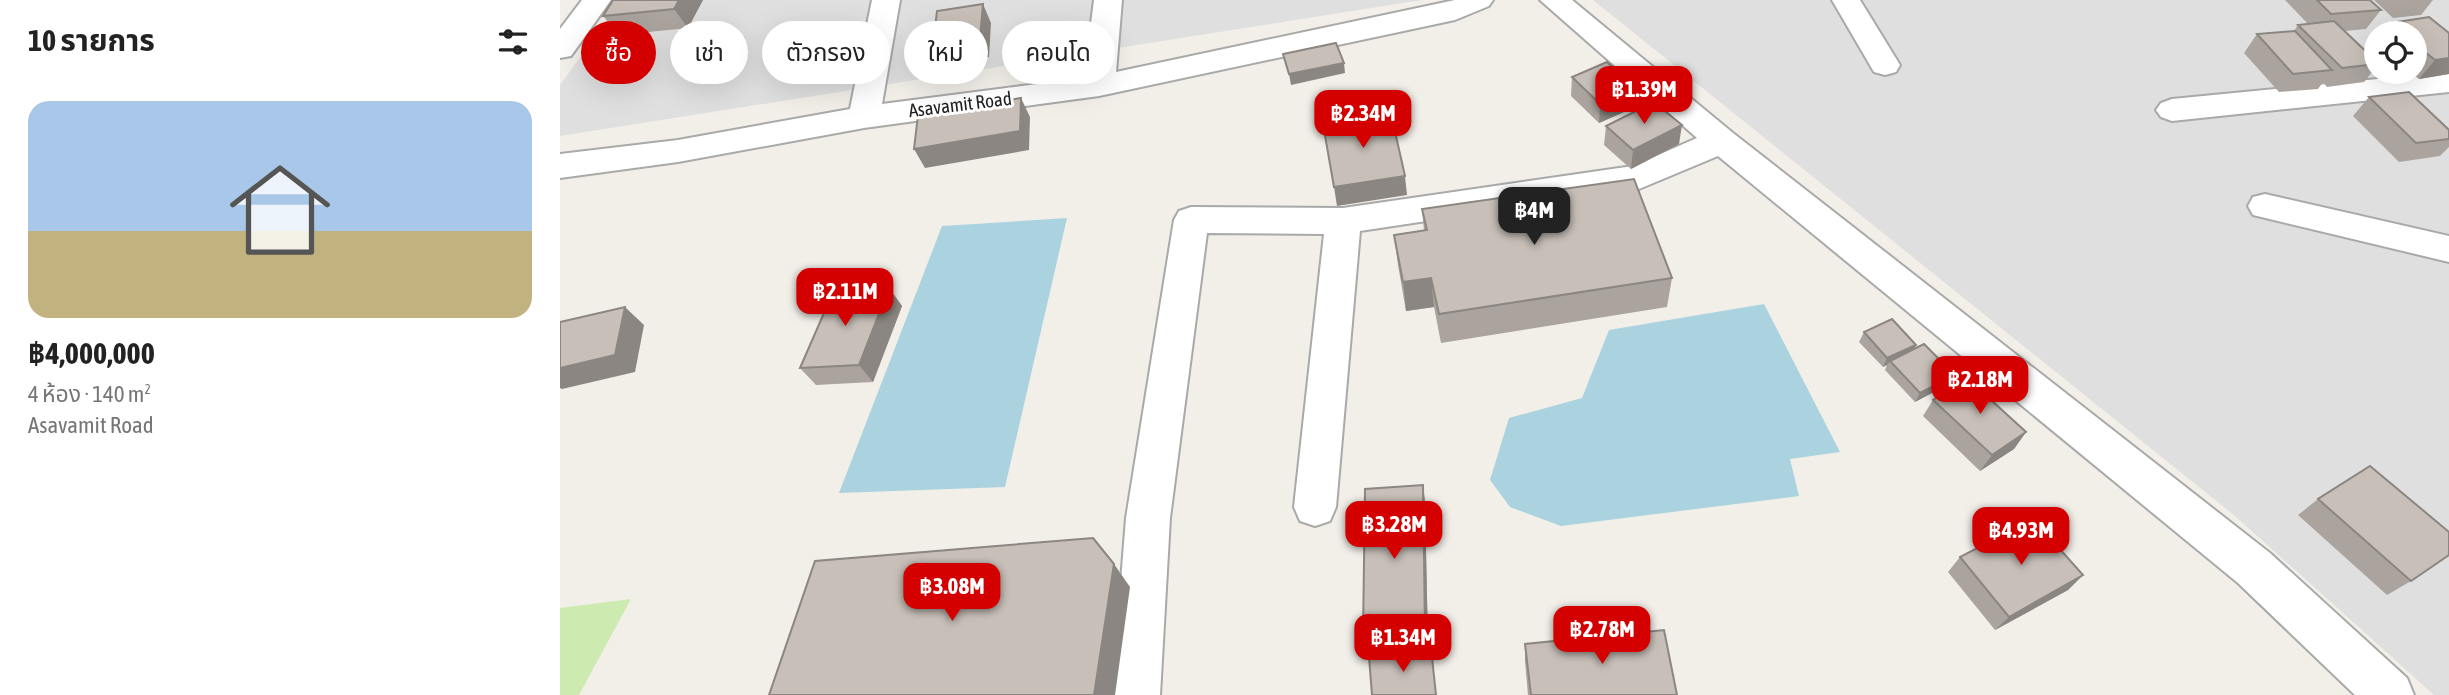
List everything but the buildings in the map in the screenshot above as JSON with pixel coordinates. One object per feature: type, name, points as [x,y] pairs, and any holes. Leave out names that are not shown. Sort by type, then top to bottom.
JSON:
[{"type":"street","points":[[560,49],[597,0]]},
{"type":"street","points":[[864,117],[886,0]]},
{"type":"street","points":[[1099,86],[1108,0]]},
{"type":"street","name":"Asavamit Road","points":[[560,166],[678,152],[864,117],[1099,86],[1455,10],[1479,0]]},
{"type":"street","points":[[1554,0],[1721,141],[2254,568],[2390,695]]},
{"type":"street","points":[[1846,0],[1885,65]]},
{"type":"street","points":[[2172,110],[2449,82]]},
{"type":"street","points":[[1136,695],[1148,518],[1191,220],[1343,221],[1639,177],[1721,141]]},
{"type":"street","points":[[2264,206],[2449,249]]},
{"type":"street","points":[[1315,507],[1343,221]]},
{"type":"shaded area","points":[[622,0],[1422,0],[1115,48],[1115,21],[1002,21],[1002,66],[988,68],[988,21],[904,21],[904,82],[890,84],[890,21],[762,21],[762,84],[890,84],[560,136],[560,85],[581,56],[581,84],[656,84],[656,21],[607,21]]},
{"type":"shaded area","points":[[1593,0],[2449,0],[2449,695],[2434,695],[2235,516]]},
{"type":"green space","points":[[631,599],[579,695],[560,695],[560,608]]},
{"type":"water","points":[[1067,218],[1005,487],[839,493],[942,226]]},
{"type":"water","points":[[1764,304],[1840,452],[1790,459],[1799,496],[1561,526],[1510,507],[1490,480],[1509,418],[1582,398],[1609,330]]}]
